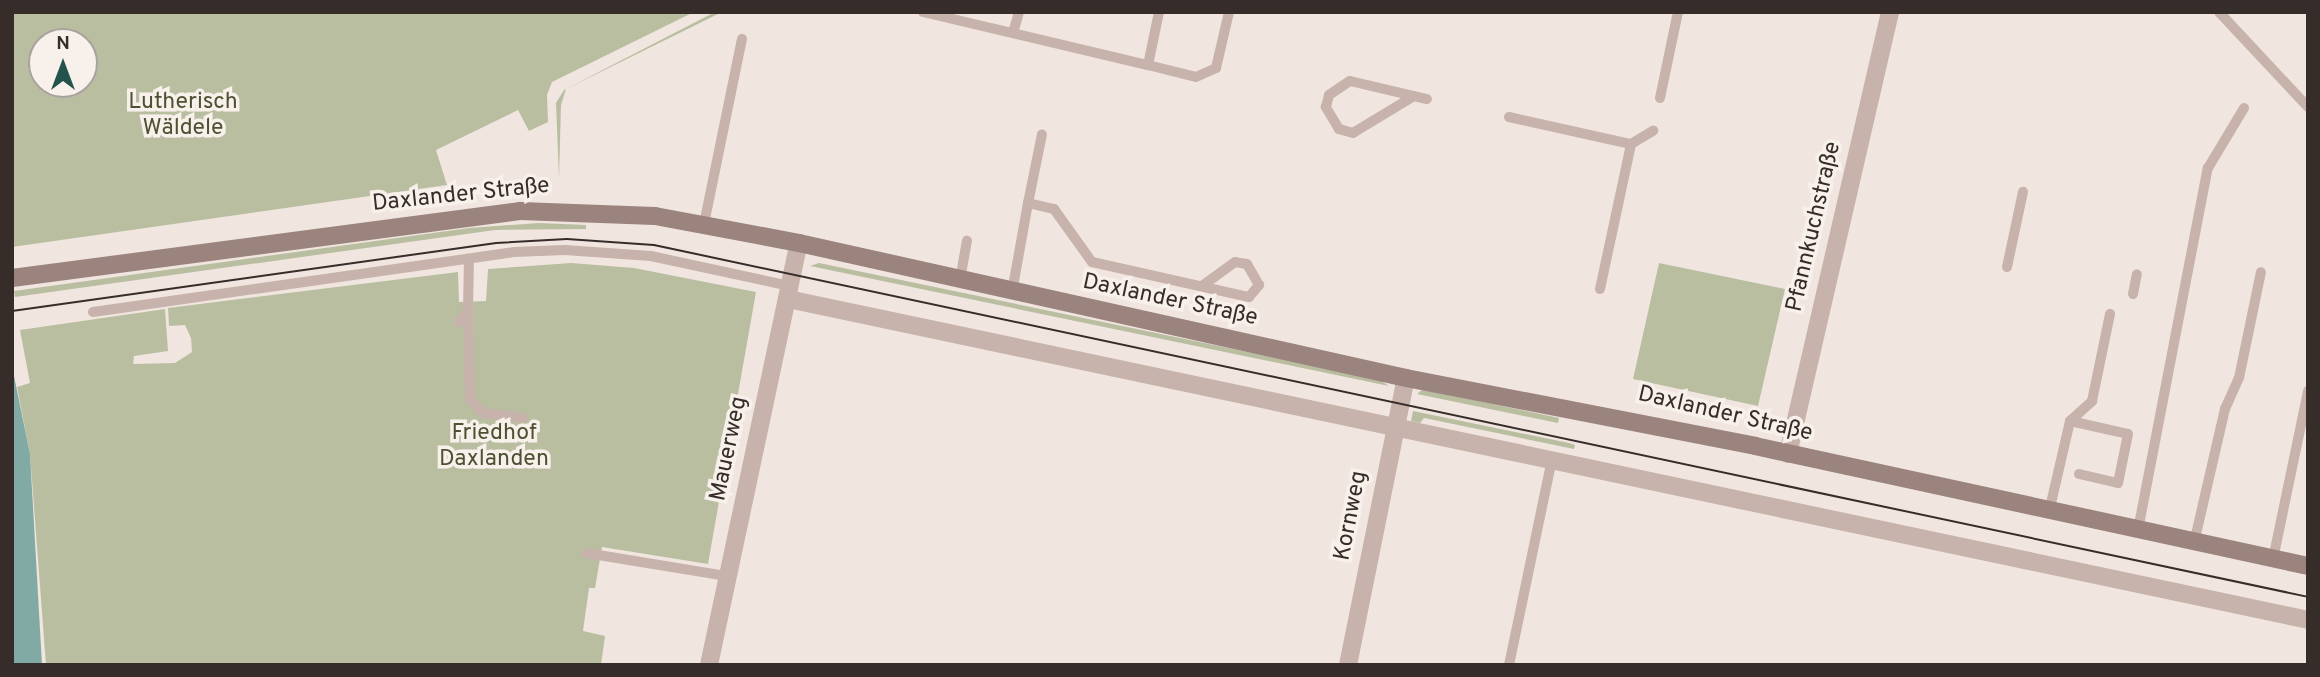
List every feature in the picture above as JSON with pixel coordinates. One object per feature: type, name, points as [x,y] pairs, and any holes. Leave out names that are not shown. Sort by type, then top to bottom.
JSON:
[{"type":"street","name":"Pfannkuchstraße","points":[[1788,454],[1890,12]]},
{"type":"street","name":"Daxlander Straße","points":[[12,278],[520,211],[614,212],[704,224],[799,243],[960,281],[1406,378],[1605,414],[2308,566]]},
{"type":"street","name":"Mauerweg","points":[[709,665],[799,243]]},
{"type":"street","points":[[789,292],[1360,420],[2308,620]]},
{"type":"street","name":"Kornweg","points":[[1348,665],[1406,378]]},
{"type":"lane","points":[[923,12],[941,14],[1196,77],[1207,75],[1220,56],[1229,12]]},
{"type":"lane","points":[[1013,33],[1018,12]]},
{"type":"lane","points":[[1148,65],[1159,12]]},
{"type":"lane","points":[[1660,98],[1678,12]]},
{"type":"lane","points":[[2219,12],[2308,107]]},
{"type":"lane","points":[[704,224],[742,39]]},
{"type":"lane","points":[[1414,96],[1353,133],[1339,130],[1326,107],[1329,94],[1350,81],[1427,99]]},
{"type":"lane","points":[[2137,530],[2208,168],[2244,108]]},
{"type":"lane","points":[[1509,117],[1631,144],[1653,131]]},
{"type":"lane","points":[[1012,292],[1042,134]]},
{"type":"lane","points":[[1600,289],[1631,144]]},
{"type":"lane","points":[[2007,267],[2023,192]]},
{"type":"lane","points":[[1028,204],[1054,209],[1092,262],[1249,297],[1259,285],[1247,264],[1235,262],[1202,286]]},
{"type":"lane","points":[[960,281],[967,242]]},
{"type":"lane","points":[[93,312],[469,260],[565,250],[651,256],[789,292]]},
{"type":"lane","points":[[469,260],[467,310],[470,399],[483,413],[523,418]]},
{"type":"lane","points":[[2194,543],[2225,409],[2239,378],[2260,272]]},
{"type":"lane","points":[[2133,295],[2137,274]]},
{"type":"lane","points":[[459,322],[467,310]]},
{"type":"lane","points":[[2049,512],[2070,421],[2092,401],[2110,314]]},
{"type":"lane","points":[[2273,559],[2308,391]]},
{"type":"lane","points":[[2070,421],[2128,434],[2118,482],[2079,474]]},
{"type":"lane","points":[[1509,665],[1552,460]]},
{"type":"lane","points":[[586,553],[727,576]]},
{"type":"green space","name":"Lutherisch Wäldele","points":[[12,12],[694,12],[552,82],[547,95],[548,122],[529,131],[518,110],[436,150],[447,185],[12,247]]},
{"type":"green space","points":[[715,12],[722,12],[566,89],[561,105],[559,178],[556,103],[564,90]]},
{"type":"green space","points":[[539,223],[586,225],[586,229],[495,230],[15,297],[14,291],[469,228]]},
{"type":"green space","name":"Friedhof Daxlanden","points":[[571,263],[634,268],[756,292],[708,564],[602,547],[595,588],[589,588],[583,631],[605,636],[601,665],[46,665],[30,454],[17,387],[30,383],[20,330],[165,309],[168,351],[134,356],[133,364],[175,363],[192,352],[191,338],[185,325],[169,326],[168,308],[458,272],[459,302],[486,301],[488,269]]},
{"type":"green space","points":[[819,263],[1378,379],[1389,386],[810,266]]},
{"type":"green space","points":[[1659,263],[1785,289],[1758,406],[1633,379]]},
{"type":"green space","points":[[1422,390],[1559,418],[1558,423],[1417,394]]},
{"type":"green space","points":[[1413,411],[1575,445],[1574,449],[1424,418],[1420,423],[1411,421]]},
{"type":"water","points":[[12,366],[30,454],[42,665],[12,665]]},
{"type":"tram line","points":[[12,311],[496,243],[567,239],[654,245],[2308,597]]}]
